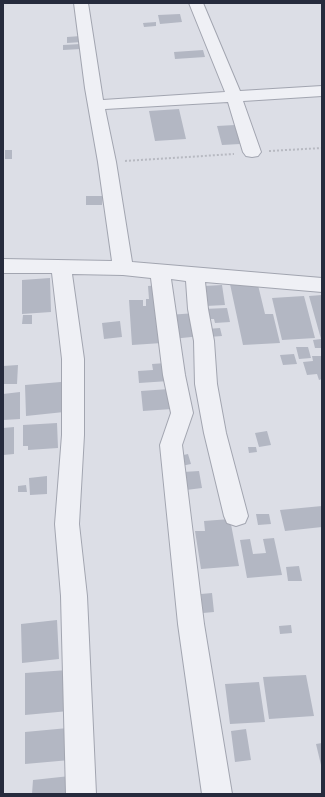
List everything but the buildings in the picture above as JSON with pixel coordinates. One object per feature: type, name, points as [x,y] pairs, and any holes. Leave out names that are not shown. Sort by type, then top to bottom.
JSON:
[{"type":"street","points":[[81,3],[96,104],[107,162],[122,268]]},
{"type":"street","points":[[196,3],[234,96],[252,152]]},
{"type":"street","points":[[96,104],[322,90]]},
{"type":"street","points":[[3,266],[122,268],[322,285]]},
{"type":"street","points":[[61,268],[73,359],[73,435],[68,524],[74,596],[81,794]]},
{"type":"street","points":[[160,272],[174,374],[182,413],[170,445],[191,624],[217,794]]},
{"type":"street","points":[[195,275],[198,309],[204,341],[206,384],[215,433],[236,516]]},
{"type":"path","points":[[107,162],[322,148]]}]
